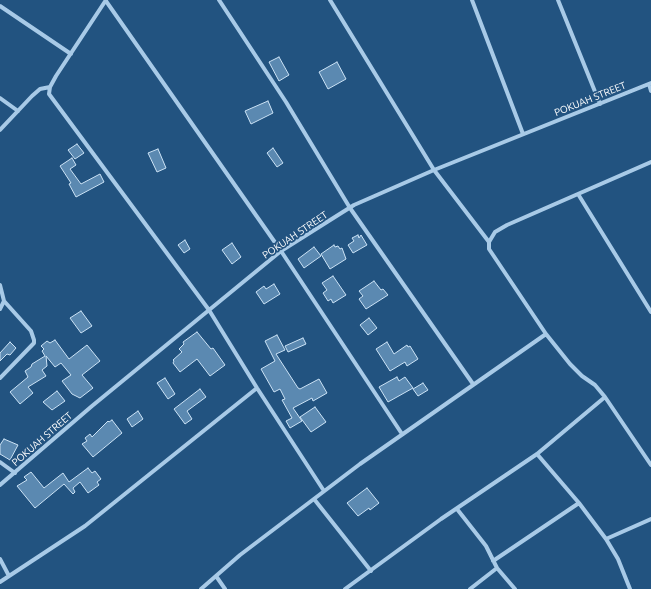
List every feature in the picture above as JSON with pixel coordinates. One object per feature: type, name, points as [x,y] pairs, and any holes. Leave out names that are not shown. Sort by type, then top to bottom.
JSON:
[{"type":"street","points":[[324,491],[257,388],[209,310],[49,94],[50,87],[106,0],[281,251],[402,434]]},
{"type":"street","points":[[219,0],[286,102],[350,208],[473,384]]},
{"type":"street","points":[[330,0],[434,170],[489,242]]},
{"type":"street","points":[[472,0],[523,134]]},
{"type":"street","points":[[558,0],[600,104]]},
{"type":"street","points":[[0,6],[71,54]]},
{"type":"street","points":[[650,84],[651,91]]},
{"type":"street","name":"POKUAH STREET","points":[[0,485],[92,406],[281,251],[350,208],[434,170],[650,84]]},
{"type":"street","points":[[0,130],[40,89],[50,87]]},
{"type":"street","points":[[0,98],[18,111]]},
{"type":"street","points":[[650,163],[507,225],[495,232],[489,242],[489,249],[492,257],[546,334],[570,364],[582,376],[595,385],[605,397],[651,465]]},
{"type":"street","points":[[578,194],[651,312]]},
{"type":"street","points":[[0,285],[4,301],[30,332],[34,340],[34,343],[0,378]]},
{"type":"street","points":[[0,309],[4,301]]},
{"type":"street","points":[[201,589],[240,554],[324,491],[402,434],[546,334]]},
{"type":"street","points":[[0,582],[85,526],[257,388]]},
{"type":"street","points":[[345,589],[537,454],[605,397]]},
{"type":"street","points":[[537,454],[579,503],[606,539],[618,559],[630,589]]},
{"type":"street","points":[[0,462],[15,473]]},
{"type":"street","points":[[314,499],[371,571]]},
{"type":"street","points":[[493,561],[579,503]]},
{"type":"street","points":[[457,509],[486,546],[497,568],[515,589]]},
{"type":"street","points":[[606,539],[651,519]]},
{"type":"street","points":[[0,559],[8,576]]},
{"type":"street","points":[[470,589],[497,568]]},
{"type":"street","points":[[216,576],[225,589]]},
{"type":"building","points":[[279,57],[289,75],[279,81],[269,62]]},
{"type":"building","points":[[337,62],[346,79],[328,89],[319,72]]},
{"type":"building","points":[[268,101],[273,113],[251,124],[245,111]]},
{"type":"building","points":[[77,144],[84,153],[75,159],[68,150]]},
{"type":"building","points":[[273,148],[283,163],[277,167],[267,153]]},
{"type":"building","points":[[158,149],[166,168],[157,172],[148,153]]},
{"type":"building","points":[[72,158],[76,165],[70,169],[81,184],[100,174],[104,182],[76,197],[69,184],[71,183],[60,166]]},
{"type":"building","points":[[358,235],[359,238],[361,235],[367,245],[353,253],[348,245],[354,241],[352,238]]},
{"type":"building","points":[[185,240],[190,249],[184,253],[178,245]]},
{"type":"building","points":[[232,243],[241,257],[232,264],[222,250]]},
{"type":"building","points":[[334,245],[335,247],[338,246],[340,249],[342,248],[346,259],[330,269],[321,254]]},
{"type":"building","points":[[314,247],[321,256],[304,268],[298,259]]},
{"type":"building","points":[[333,276],[346,295],[333,303],[331,299],[328,301],[323,293],[327,290],[322,283]]},
{"type":"building","points":[[374,281],[381,290],[383,289],[388,295],[366,309],[359,299],[363,296],[359,291]]},
{"type":"building","points":[[274,284],[280,294],[264,304],[256,292],[264,286],[266,289]]},
{"type":"building","points":[[81,311],[92,326],[81,333],[70,318]]},
{"type":"building","points":[[369,318],[377,328],[368,335],[360,325]]},
{"type":"building","points":[[197,332],[211,349],[213,348],[225,365],[210,376],[197,359],[180,372],[173,363],[173,360],[182,352],[179,349],[184,344],[183,342]]},
{"type":"building","points":[[277,335],[285,350],[276,354],[298,388],[300,389],[319,379],[327,393],[313,401],[312,398],[293,408],[302,421],[290,428],[286,421],[292,418],[282,400],[285,399],[280,389],[274,392],[261,369],[275,361],[265,341]]},
{"type":"building","points":[[303,338],[306,344],[288,352],[285,346]]},
{"type":"building","points":[[55,340],[69,359],[87,345],[100,361],[82,375],[93,388],[80,398],[72,394],[62,381],[71,375],[61,363],[55,367],[46,356],[47,366],[42,370],[46,376],[28,387],[33,393],[20,404],[10,392],[28,377],[25,371],[31,367],[32,364],[45,356],[42,351],[44,349],[41,346],[47,341],[50,343]]},
{"type":"building","points":[[10,342],[16,348],[10,355],[7,354],[0,361],[0,353]]},
{"type":"building","points":[[387,342],[394,354],[407,345],[408,347],[410,346],[418,359],[407,366],[405,362],[390,371],[376,349]]},
{"type":"building","points":[[397,377],[399,381],[405,377],[413,388],[388,402],[379,387]]},
{"type":"building","points":[[165,378],[175,394],[168,399],[157,383]]},
{"type":"building","points":[[423,383],[428,390],[418,396],[413,389]]},
{"type":"building","points":[[200,389],[206,397],[187,411],[192,419],[185,424],[174,409]]},
{"type":"building","points":[[57,391],[65,401],[52,410],[43,402]]},
{"type":"building","points":[[315,407],[326,422],[311,432],[300,417]]},
{"type":"building","points":[[138,411],[143,419],[132,427],[127,419]]},
{"type":"building","points":[[112,420],[122,433],[93,457],[82,444],[87,441],[85,438],[90,434],[92,437],[108,421],[109,422]]},
{"type":"building","points":[[4,439],[18,445],[10,460],[0,454],[0,445]]},
{"type":"building","points":[[88,468],[92,473],[95,471],[101,479],[97,482],[99,485],[88,493],[80,482],[73,488],[75,492],[73,494],[64,484],[35,508],[17,486],[27,480],[24,477],[31,472],[44,488],[63,473],[69,482]]},
{"type":"building","points":[[367,488],[379,503],[370,510],[369,508],[358,516],[347,503]]}]
